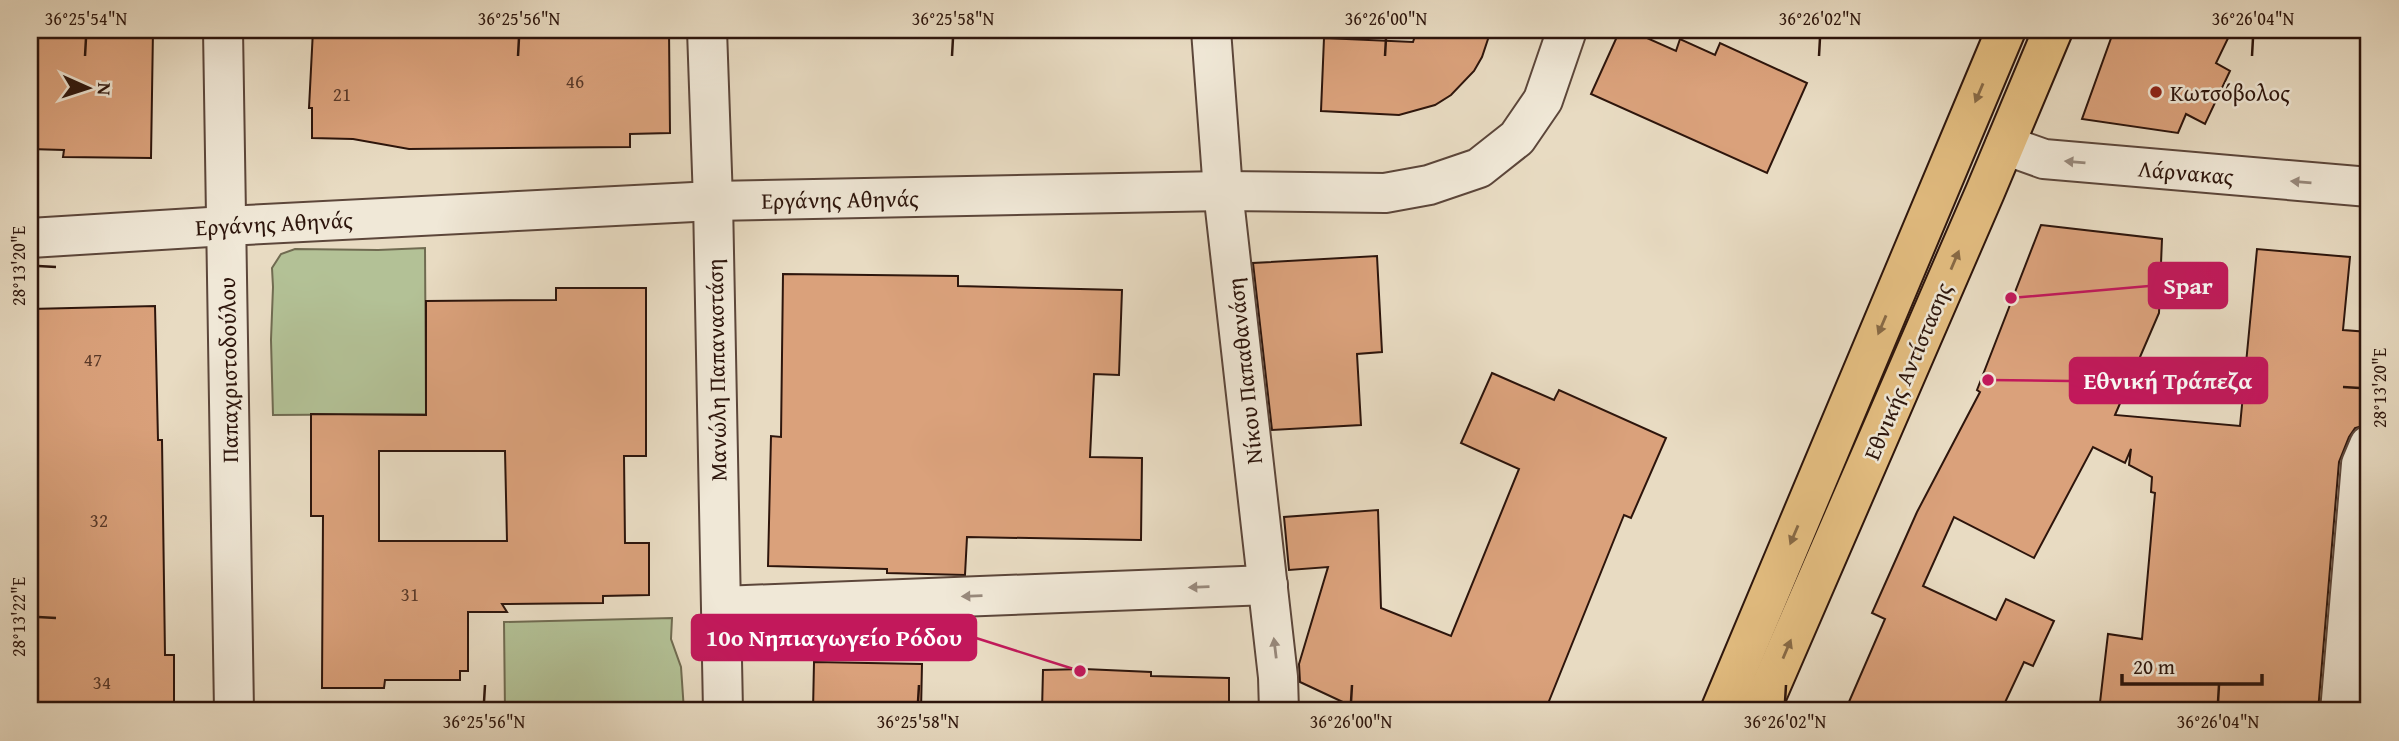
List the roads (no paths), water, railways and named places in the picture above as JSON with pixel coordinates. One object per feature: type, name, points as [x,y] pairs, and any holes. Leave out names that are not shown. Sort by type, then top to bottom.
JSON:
[{"type":"main road","name":"Εθνικής Αντίστασης","points":[[1720,711],[2006,30]]},
{"type":"main road","name":"Εθνικής Αντίστασης","points":[[1760,711],[2053,30]]},
{"type":"street","name":"Παπαχριστοδούλου","points":[[223,30],[234,711]]},
{"type":"street","name":"Μανώλη Παπαναστάση","points":[[707,30],[723,711]]},
{"type":"street","name":"Νίκου Παπαθανάση","points":[[1212,30],[1223,191],[1278,677],[1279,711]]},
{"type":"street","name":"Εργάνης Αθηνάς","points":[[30,238],[713,201],[1223,191],[1385,193],[1429,185],[1479,168],[1517,138],[1544,100],[1567,30]]},
{"type":"street","name":"Λάρνακας","points":[[2005,145],[2044,159],[2369,187]]},
{"type":"street","points":[[2340,711],[2361,464],[2369,445]]},
{"type":"street","points":[[722,606],[1268,585]]},
{"type":"place","name":"Κωτσόβολος","points":[[2156,92]]},
{"type":"place","name":"Spar","points":[[2011,298]]},
{"type":"place","name":"Εθνική Τράπεζα","points":[[1988,380]]},
{"type":"place","name":"10ο Νηπιαγωγείο Ρόδου","points":[[1080,671]]}]
